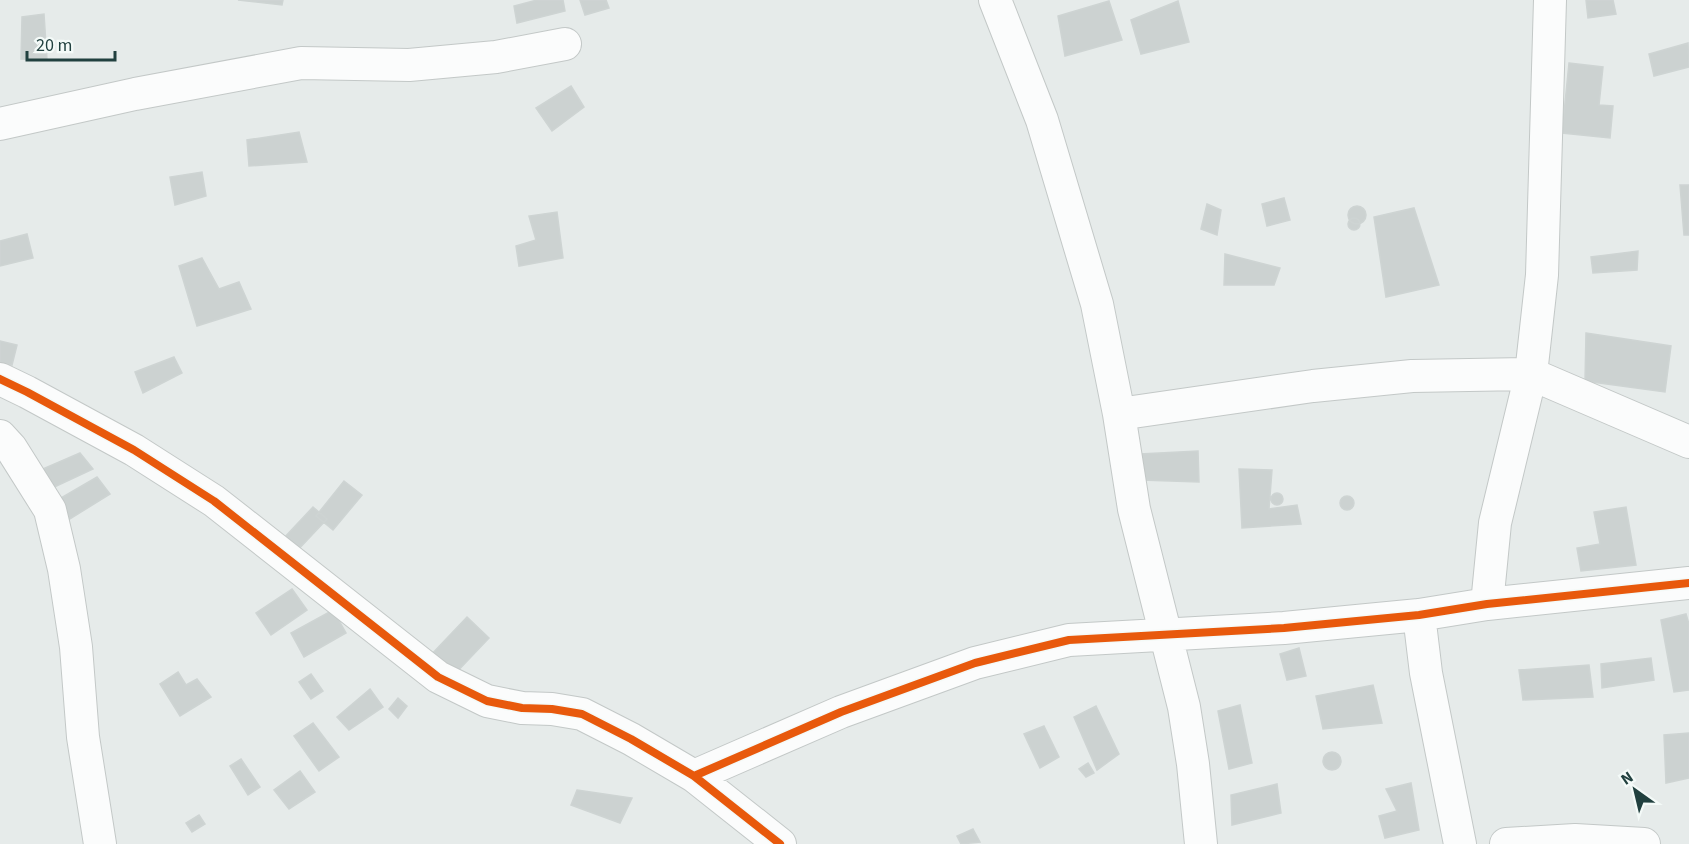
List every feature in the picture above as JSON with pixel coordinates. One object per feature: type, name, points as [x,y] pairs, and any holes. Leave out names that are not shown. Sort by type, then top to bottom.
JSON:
[{"type":"street","points":[[995,0],[1046,131],[1096,304],[1119,414],[1134,509],[1186,718],[1201,844]]},
{"type":"street","points":[[1487,604],[1495,523],[1531,374],[1542,275],[1550,0]]},
{"type":"street","points":[[0,124],[135,94],[301,63],[410,64],[496,57],[565,44]]},
{"type":"street","points":[[1119,414],[1335,384],[1412,376],[1531,374],[1689,442]]},
{"type":"street","points":[[0,379],[134,450],[214,501],[438,677],[487,701],[522,708],[552,709],[582,714],[631,739],[694,776],[780,844]]},
{"type":"street","points":[[0,436],[11,448],[50,510],[64,569],[76,647],[83,737],[100,844]]},
{"type":"street","points":[[694,776],[841,712],[975,663],[1069,640],[1284,628],[1419,615],[1487,604],[1689,583]]},
{"type":"street","points":[[1419,615],[1426,673],[1460,844]]},
{"type":"street","points":[[1506,844],[1575,840],[1644,844]]},
{"type":"building","points":[[238,0],[283,0],[282,5]]},
{"type":"building","points":[[537,0],[563,0],[565,11],[517,23],[514,6]]},
{"type":"building","points":[[580,0],[606,0],[609,8],[585,15]]},
{"type":"building","points":[[1586,0],[1613,0],[1616,14],[1588,18]]},
{"type":"building","points":[[1109,1],[1122,40],[1065,56],[1058,16]]},
{"type":"building","points":[[1178,1],[1189,42],[1141,54],[1131,20]]},
{"type":"building","points":[[44,14],[47,60],[21,59],[22,17]]},
{"type":"building","points":[[1688,43],[1689,67],[1654,76],[1649,54]]},
{"type":"building","points":[[1569,63],[1603,67],[1599,105],[1613,106],[1610,138],[1562,133]]},
{"type":"building","points":[[571,86],[584,107],[552,131],[536,108]]},
{"type":"building","points":[[299,132],[307,162],[249,166],[247,140]]},
{"type":"building","points":[[202,172],[206,196],[175,205],[170,177]]},
{"type":"building","points":[[1680,185],[1689,185],[1689,235],[1684,235]]},
{"type":"building","points":[[1284,198],[1290,220],[1267,226],[1262,204]]},
{"type":"building","points":[[1207,204],[1221,210],[1217,235],[1201,229]]},
{"type":"building","points":[[1357,206],[1363,209],[1366,215],[1363,221],[1357,224],[1351,221],[1348,215],[1351,209]]},
{"type":"building","points":[[1414,208],[1439,285],[1386,297],[1374,217]]},
{"type":"building","points":[[557,212],[563,258],[519,266],[516,246],[536,240],[529,216]]},
{"type":"building","points":[[1356,218],[1360,224],[1356,230],[1352,230],[1348,222]]},
{"type":"building","points":[[27,234],[33,258],[0,266],[0,241]]},
{"type":"building","points":[[1638,251],[1637,270],[1593,273],[1591,257]]},
{"type":"building","points":[[1225,254],[1280,268],[1274,285],[1224,285]]},
{"type":"building","points":[[202,258],[219,289],[239,282],[251,309],[197,326],[179,266]]},
{"type":"building","points":[[1586,333],[1671,346],[1665,392],[1585,381]]},
{"type":"building","points":[[0,341],[17,345],[12,365],[0,362]]},
{"type":"building","points":[[174,357],[182,373],[143,393],[135,372]]},
{"type":"building","points":[[1198,451],[1199,482],[1141,480],[1140,454]]},
{"type":"building","points":[[80,453],[93,469],[50,489],[38,471]]},
{"type":"building","points":[[1239,469],[1272,470],[1269,509],[1297,505],[1301,524],[1242,528]]},
{"type":"building","points":[[97,477],[110,494],[65,522],[54,502]]},
{"type":"building","points":[[344,481],[362,495],[333,530],[316,516]]},
{"type":"building","points":[[1277,493],[1283,499],[1277,505],[1271,499]]},
{"type":"building","points":[[1347,496],[1352,498],[1354,503],[1352,508],[1347,510],[1342,508],[1340,503],[1342,498]]},
{"type":"building","points":[[313,507],[327,519],[295,553],[282,540]]},
{"type":"building","points":[[1626,507],[1636,565],[1581,571],[1577,548],[1600,544],[1594,512]]},
{"type":"building","points":[[292,589],[307,610],[271,635],[256,613]]},
{"type":"building","points":[[333,610],[346,633],[304,657],[291,633]]},
{"type":"building","points":[[1686,614],[1689,624],[1689,690],[1674,692],[1661,620]]},
{"type":"building","points":[[467,617],[489,638],[451,678],[429,657]]},
{"type":"building","points":[[1299,648],[1306,676],[1287,680],[1280,654]]},
{"type":"building","points":[[1651,658],[1654,680],[1602,688],[1601,664]]},
{"type":"building","points":[[1589,665],[1593,697],[1523,700],[1519,670]]},
{"type":"building","points":[[178,672],[186,685],[197,679],[211,697],[180,716],[160,684]]},
{"type":"building","points":[[311,674],[323,691],[311,699],[299,682]]},
{"type":"building","points":[[1373,685],[1382,723],[1323,729],[1316,696]]},
{"type":"building","points":[[370,689],[383,707],[349,730],[337,717]]},
{"type":"building","points":[[398,698],[407,706],[398,718],[389,709]]},
{"type":"building","points":[[1240,705],[1252,763],[1229,769],[1218,711]]},
{"type":"building","points":[[1096,706],[1119,754],[1097,770],[1074,717]]},
{"type":"building","points":[[313,723],[339,757],[319,771],[294,736]]},
{"type":"building","points":[[1044,726],[1059,757],[1040,768],[1024,734]]},
{"type":"building","points":[[1689,733],[1689,778],[1666,783],[1664,735]]},
{"type":"building","points":[[1328,752],[1336,752],[1341,757],[1339,768],[1328,770],[1323,765],[1323,757]]},
{"type":"building","points":[[241,759],[260,787],[248,795],[230,766]]},
{"type":"building","points":[[1088,763],[1094,773],[1086,777],[1079,769]]},
{"type":"building","points":[[300,771],[315,792],[289,809],[274,790]]},
{"type":"building","points":[[1411,783],[1419,830],[1385,838],[1379,816],[1397,811],[1386,789]]},
{"type":"building","points":[[1277,784],[1281,813],[1232,825],[1231,795]]},
{"type":"building","points":[[577,790],[632,798],[620,823],[571,805]]},
{"type":"building","points":[[199,815],[205,824],[192,832],[186,823]]},
{"type":"building","points":[[973,829],[980,842],[961,844],[957,836]]},
{"type":"cycle path","points":[[0,379],[134,450],[214,501],[438,677],[487,701],[522,708],[552,709],[582,714],[631,739],[694,776],[780,844]]},
{"type":"cycle path","points":[[694,776],[841,712],[975,663],[1069,640],[1284,628],[1419,615],[1487,604],[1689,583]]}]
